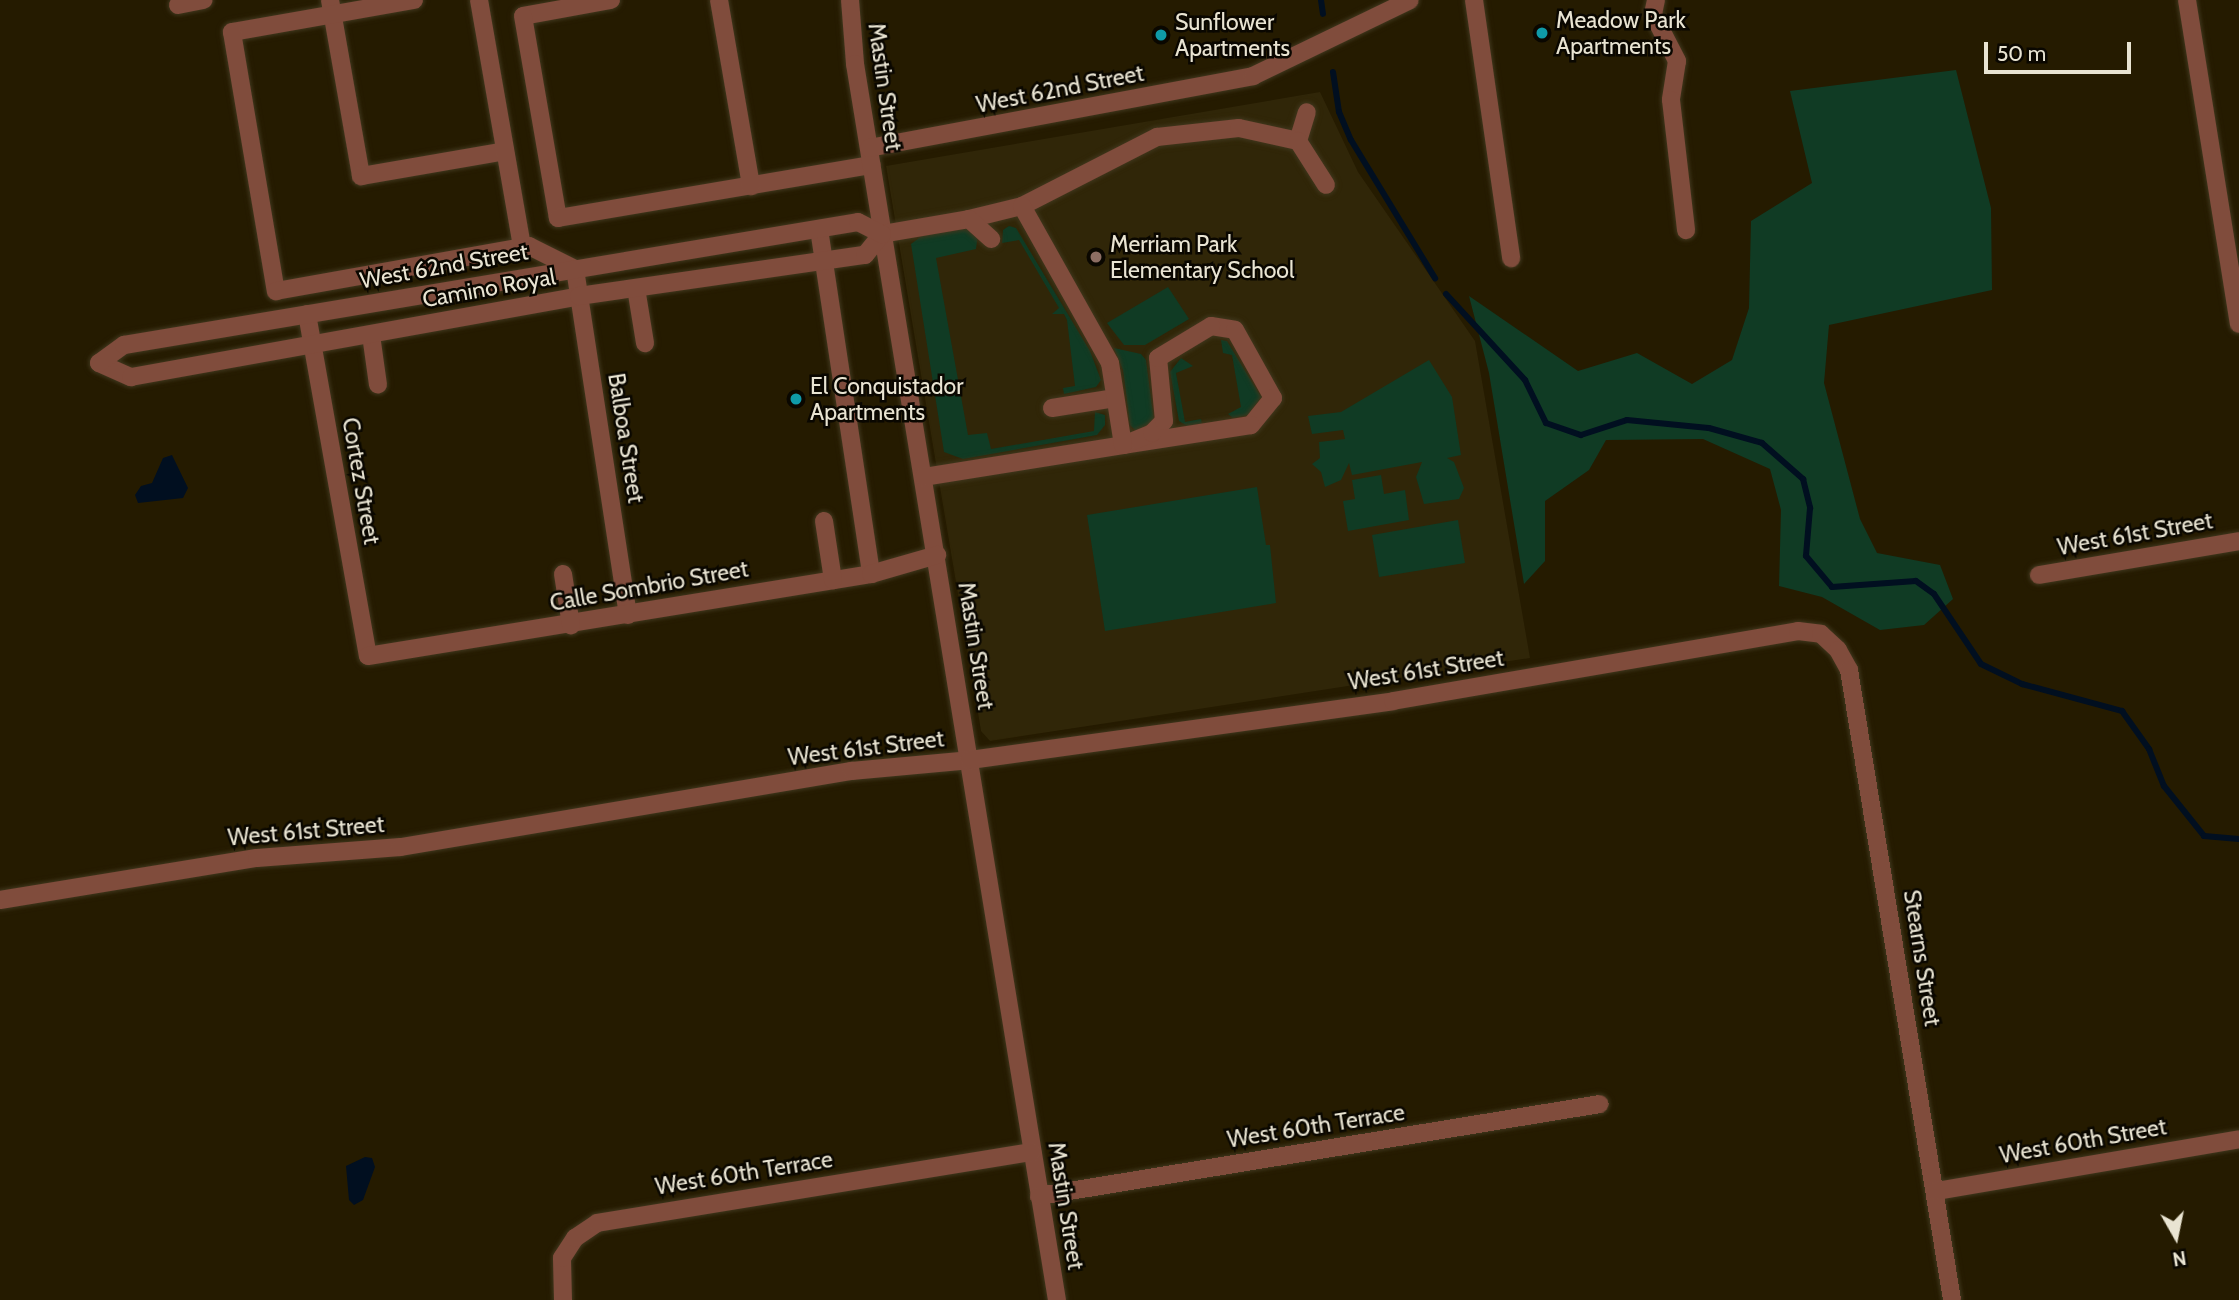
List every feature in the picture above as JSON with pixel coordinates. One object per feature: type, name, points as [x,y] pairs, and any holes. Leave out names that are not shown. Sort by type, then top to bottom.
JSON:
[{"type":"street","points":[[178,5],[204,0]]},
{"type":"street","points":[[414,0],[331,7],[232,32],[276,291],[522,247],[575,269]]},
{"type":"street","points":[[479,0],[522,247]]},
{"type":"street","points":[[591,2],[611,0]]},
{"type":"street","points":[[719,0],[751,186]]},
{"type":"street","name":"Mastin Street","points":[[850,0],[883,234],[1057,1300]]},
{"type":"street","name":"West 62nd Street","points":[[591,2],[523,16],[558,218],[751,186],[871,157],[1253,76],[1409,0]]},
{"type":"street","points":[[1474,0],[1511,258]]},
{"type":"street","points":[[1656,0],[1653,14],[1677,61],[1671,100],[1686,230]]},
{"type":"street","points":[[2187,0],[2239,324]]},
{"type":"street","points":[[331,7],[361,176],[505,151]]},
{"type":"street","points":[[1298,141],[1307,112]]},
{"type":"street","points":[[883,234],[970,219],[1022,206],[1157,137],[1239,128],[1298,141],[1326,185]]},
{"type":"street","points":[[1022,206],[1110,363],[1123,445]]},
{"type":"street","points":[[970,219],[991,239]]},
{"type":"street","name":"West 62nd Street","points":[[99,363],[124,345],[858,222],[883,234]]},
{"type":"street","points":[[819,229],[871,574]]},
{"type":"street","name":"Camino Royal","points":[[99,363],[131,377],[579,296],[866,255],[883,234]]},
{"type":"street","name":"Balboa Street","points":[[575,269],[628,615]]},
{"type":"street","points":[[636,289],[645,343]]},
{"type":"street","name":"Cortez Street","points":[[307,314],[368,656]]},
{"type":"street","points":[[923,477],[1251,425],[1273,398],[1235,330],[1211,326],[1158,358],[1164,421],[1152,433],[1123,445]]},
{"type":"street","points":[[371,335],[378,384]]},
{"type":"street","points":[[1052,408],[1115,398]]},
{"type":"street","points":[[824,521],[833,580]]},
{"type":"street","name":"West 61st Street","points":[[2039,575],[2239,541]]},
{"type":"street","name":"Calle Sombrio Street","points":[[368,656],[871,574],[937,555]]},
{"type":"street","points":[[563,574],[571,625]]},
{"type":"street","name":"West 61st Street","points":[[0,900],[257,858],[401,847],[852,771],[970,760],[1393,701],[1798,631],[1821,634]]},
{"type":"street","name":"Stearns Street","points":[[1821,634],[1838,650],[1849,670],[1952,1300]]},
{"type":"street","name":"West 60th Terrace","points":[[1039,1196],[1600,1104]]},
{"type":"street","name":"West 60th Street","points":[[1936,1191],[2239,1139]]},
{"type":"street","name":"West 60th Terrace","points":[[562,1300],[562,1258],[575,1238],[597,1223],[1032,1152]]},
{"type":"shaded area","points":[[1320,92],[1358,172],[1475,341],[1530,658],[990,741],[981,731],[886,166]]},
{"type":"green space","points":[[1956,70],[1991,208],[1992,290],[1829,325],[1824,383],[1860,519],[1877,553],[1940,565],[1953,599],[1924,625],[1880,630],[1822,597],[1779,586],[1781,510],[1770,469],[1703,439],[1606,440],[1589,470],[1545,501],[1545,561],[1524,584],[1489,373],[1469,296],[1578,371],[1637,353],[1692,384],[1732,360],[1749,308],[1751,221],[1812,183],[1790,91]]},
{"type":"green space","points":[[1009,226],[1016,228],[1090,351],[1101,380],[1096,387],[1064,394],[1063,388],[1075,386],[1067,320],[1064,314],[1052,314],[1059,308],[1019,240],[1002,243],[1003,230]]},
{"type":"green space","points":[[967,228],[978,234],[976,249],[936,258],[968,435],[987,433],[991,449],[1094,431],[1095,412],[1105,415],[1105,425],[1097,435],[963,459],[944,452],[911,244],[923,235]]},
{"type":"green space","points":[[1168,287],[1189,319],[1145,345],[1124,345],[1107,323]]},
{"type":"green space","points":[[1221,340],[1227,341],[1261,397],[1248,415],[1233,418],[1228,414],[1241,407],[1232,355],[1223,353]]},
{"type":"green space","points":[[1114,348],[1141,354],[1146,360],[1154,421],[1138,433],[1130,425],[1123,370]]},
{"type":"green space","points":[[1181,358],[1193,366],[1176,373],[1185,422],[1201,419],[1202,424],[1187,426],[1179,421],[1170,372]]},
{"type":"green space","points":[[1429,360],[1452,397],[1461,455],[1447,458],[1454,462],[1464,488],[1459,499],[1424,504],[1416,477],[1422,462],[1352,475],[1349,463],[1341,480],[1325,487],[1321,472],[1312,464],[1320,458],[1319,442],[1345,439],[1343,430],[1312,434],[1308,416],[1341,412]]},
{"type":"green space","points":[[1381,475],[1384,494],[1405,490],[1409,520],[1348,531],[1343,501],[1355,499],[1352,480]]},
{"type":"green space","points":[[1257,487],[1266,545],[1270,545],[1276,603],[1105,631],[1087,515]]},
{"type":"green space","points":[[1458,520],[1465,563],[1379,577],[1372,535]]},
{"type":"water","points":[[172,455],[188,488],[183,498],[138,503],[135,495],[141,486],[152,483],[163,458]]},
{"type":"water","points":[[365,1157],[372,1158],[375,1167],[363,1200],[354,1205],[349,1200],[346,1166]]},
{"type":"waterway","points":[[1321,0],[1323,14]]},
{"type":"waterway","points":[[1333,72],[1339,112],[1351,140],[1435,278]]},
{"type":"waterway","points":[[1446,294],[1525,380],[1546,423],[1581,435],[1627,420],[1709,428],[1762,443],[1803,479],[1810,508],[1806,556],[1832,587],[1916,581],[1934,594],[1981,664],[2022,684],[2122,711],[2149,749],[2164,786],[2204,836],[2239,839]]},
{"type":"place","name":"Meadow Park Apartments","points":[[1542,33]]},
{"type":"place","name":"Sunflower Apartments","points":[[1161,35]]},
{"type":"place","name":"Merriam Park Elementary School","points":[[1096,257]]},
{"type":"place","name":"El Conquistador Apartments","points":[[796,399]]}]
